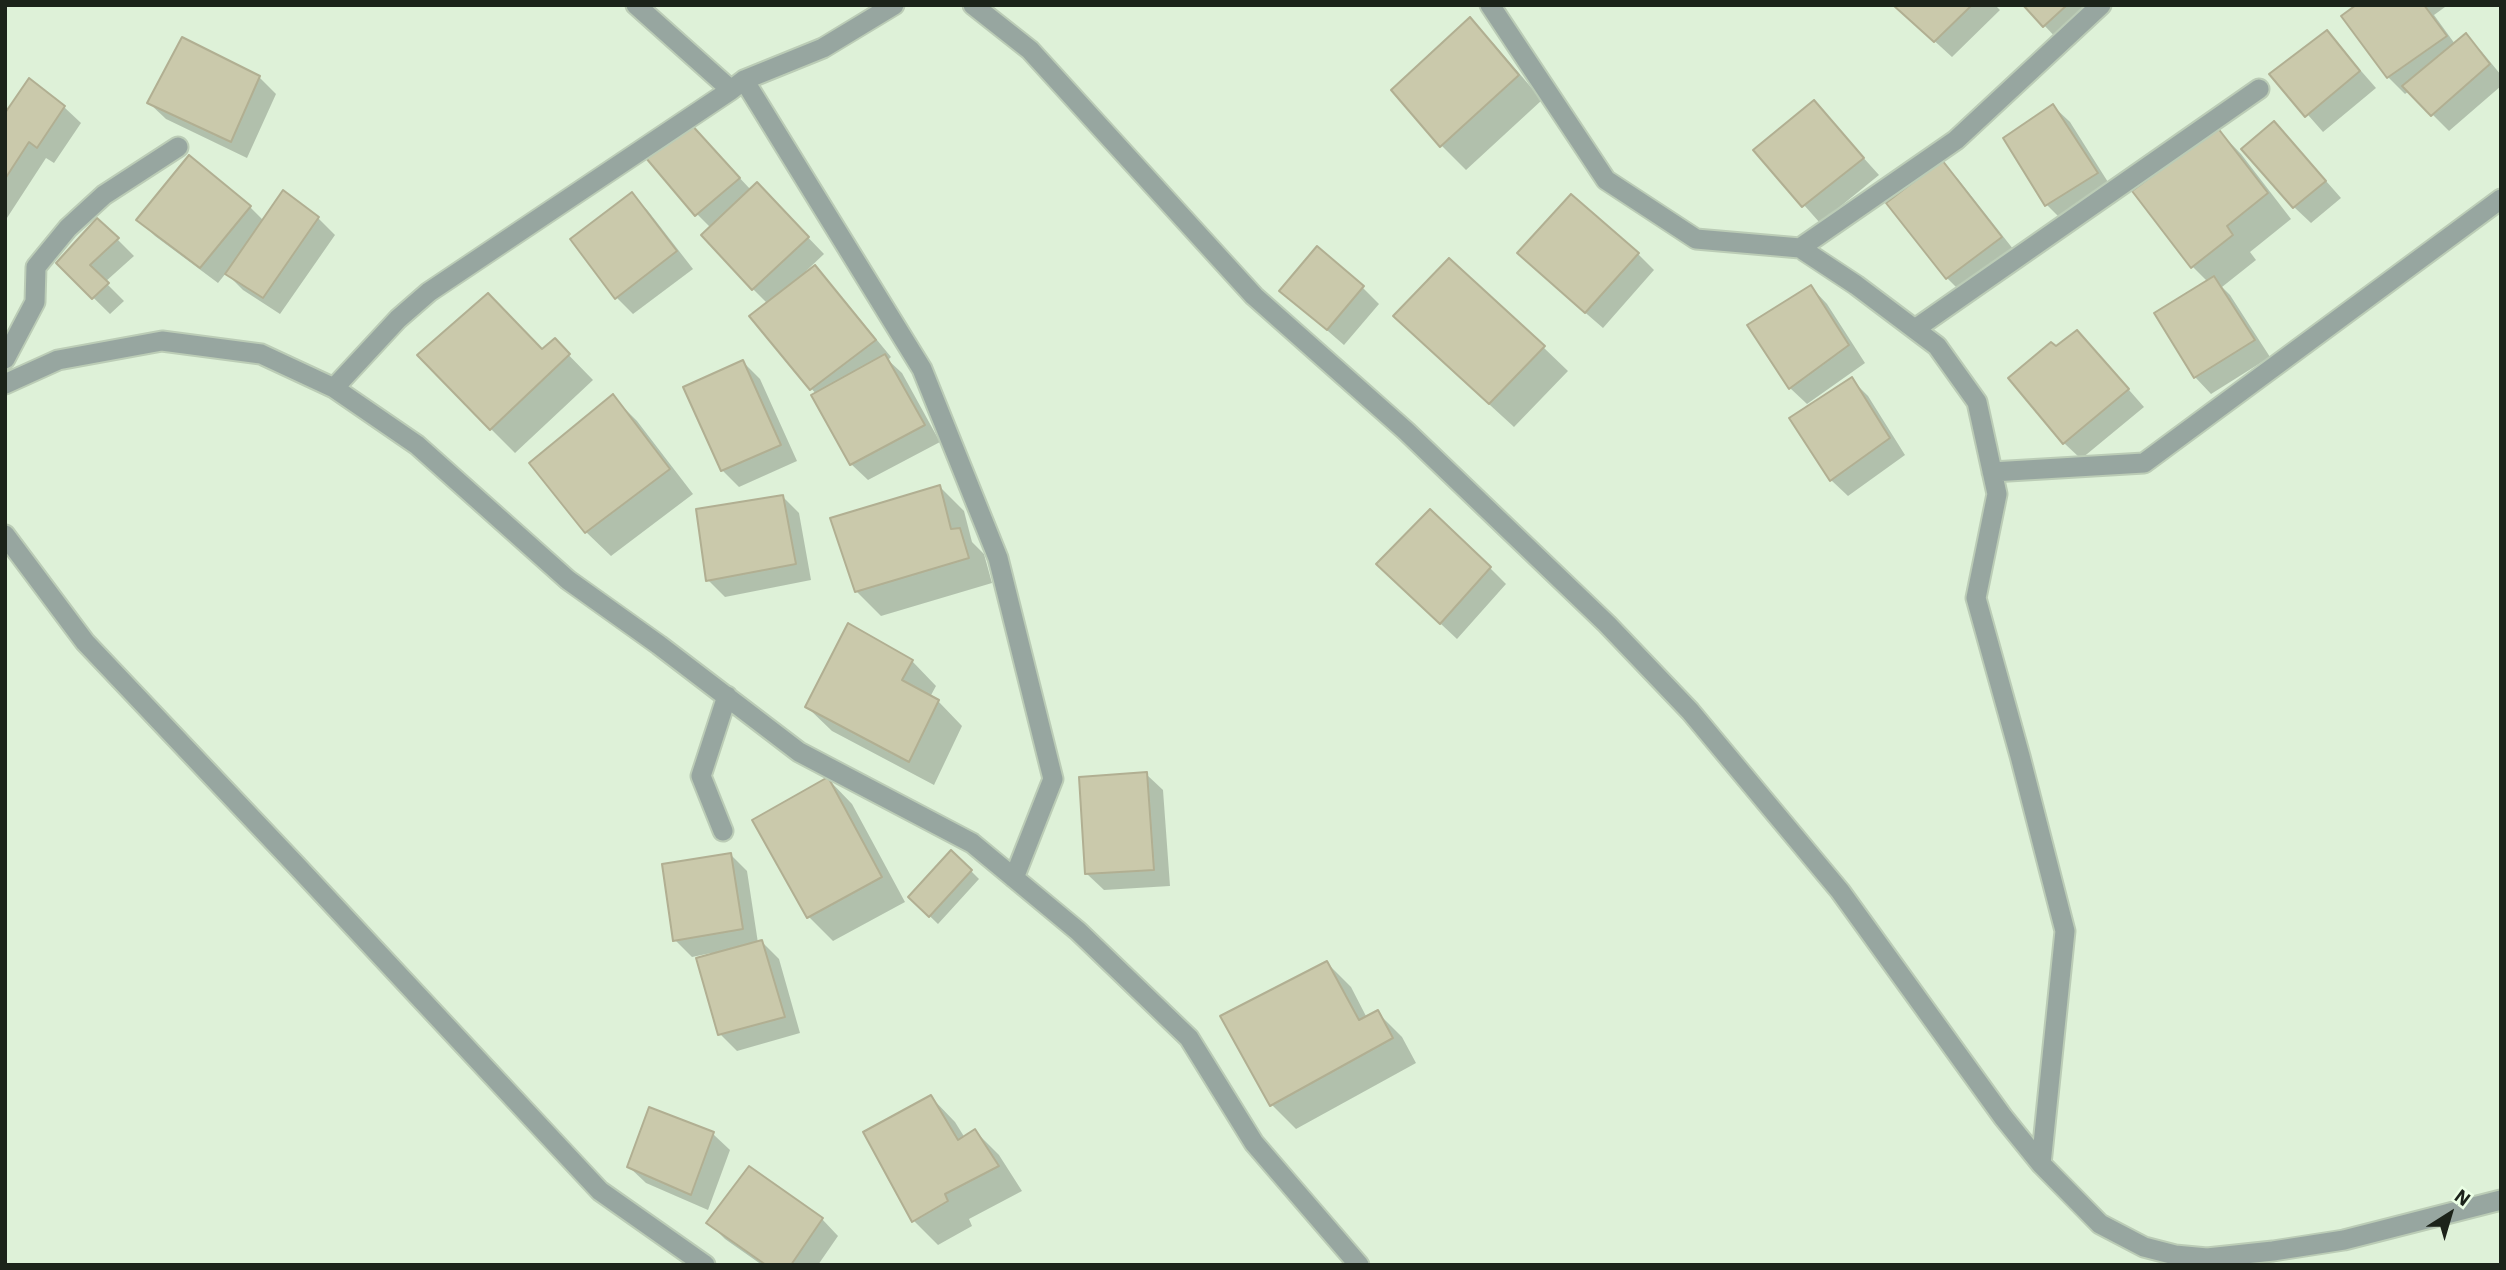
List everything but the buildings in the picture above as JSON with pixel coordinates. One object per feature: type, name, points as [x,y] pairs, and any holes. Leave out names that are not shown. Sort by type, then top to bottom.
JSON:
[{"type":"street","points":[[636,5],[737,85],[922,369],[998,558],[1053,779],[1014,878]]},
{"type":"street","points":[[334,388],[398,319],[429,292],[737,85],[823,48],[894,5]]},
{"type":"street","points":[[973,5],[1030,50],[1254,296],[1426,450],[1607,624],[1689,711],[1840,891],[1967,1069],[2041,1164],[2086,1212],[2110,1230],[2144,1247],[2175,1255],[2207,1258],[2344,1240],[2501,1200]]},
{"type":"street","points":[[1490,5],[1606,180],[1696,239],[1800,248],[1856,285],[1937,346],[1977,402],[1997,494],[1976,598],[2065,932],[2041,1164]]},
{"type":"street","points":[[1800,248],[1956,140],[2101,5]]},
{"type":"street","points":[[1915,329],[2259,89]]},
{"type":"street","points":[[5,359],[35,302],[36,267],[68,228],[104,195],[178,147]]},
{"type":"street","points":[[1992,472],[2144,463],[2501,199]]},
{"type":"street","points":[[5,384],[58,360],[162,341],[261,354],[334,388],[416,445],[568,580],[799,752],[972,843],[1077,931],[1189,1038],[1254,1143],[1359,1265]]},
{"type":"street","points":[[5,535],[85,642],[600,1191],[705,1265]]},
{"type":"street","points":[[723,831],[701,776],[727,696]]}]
